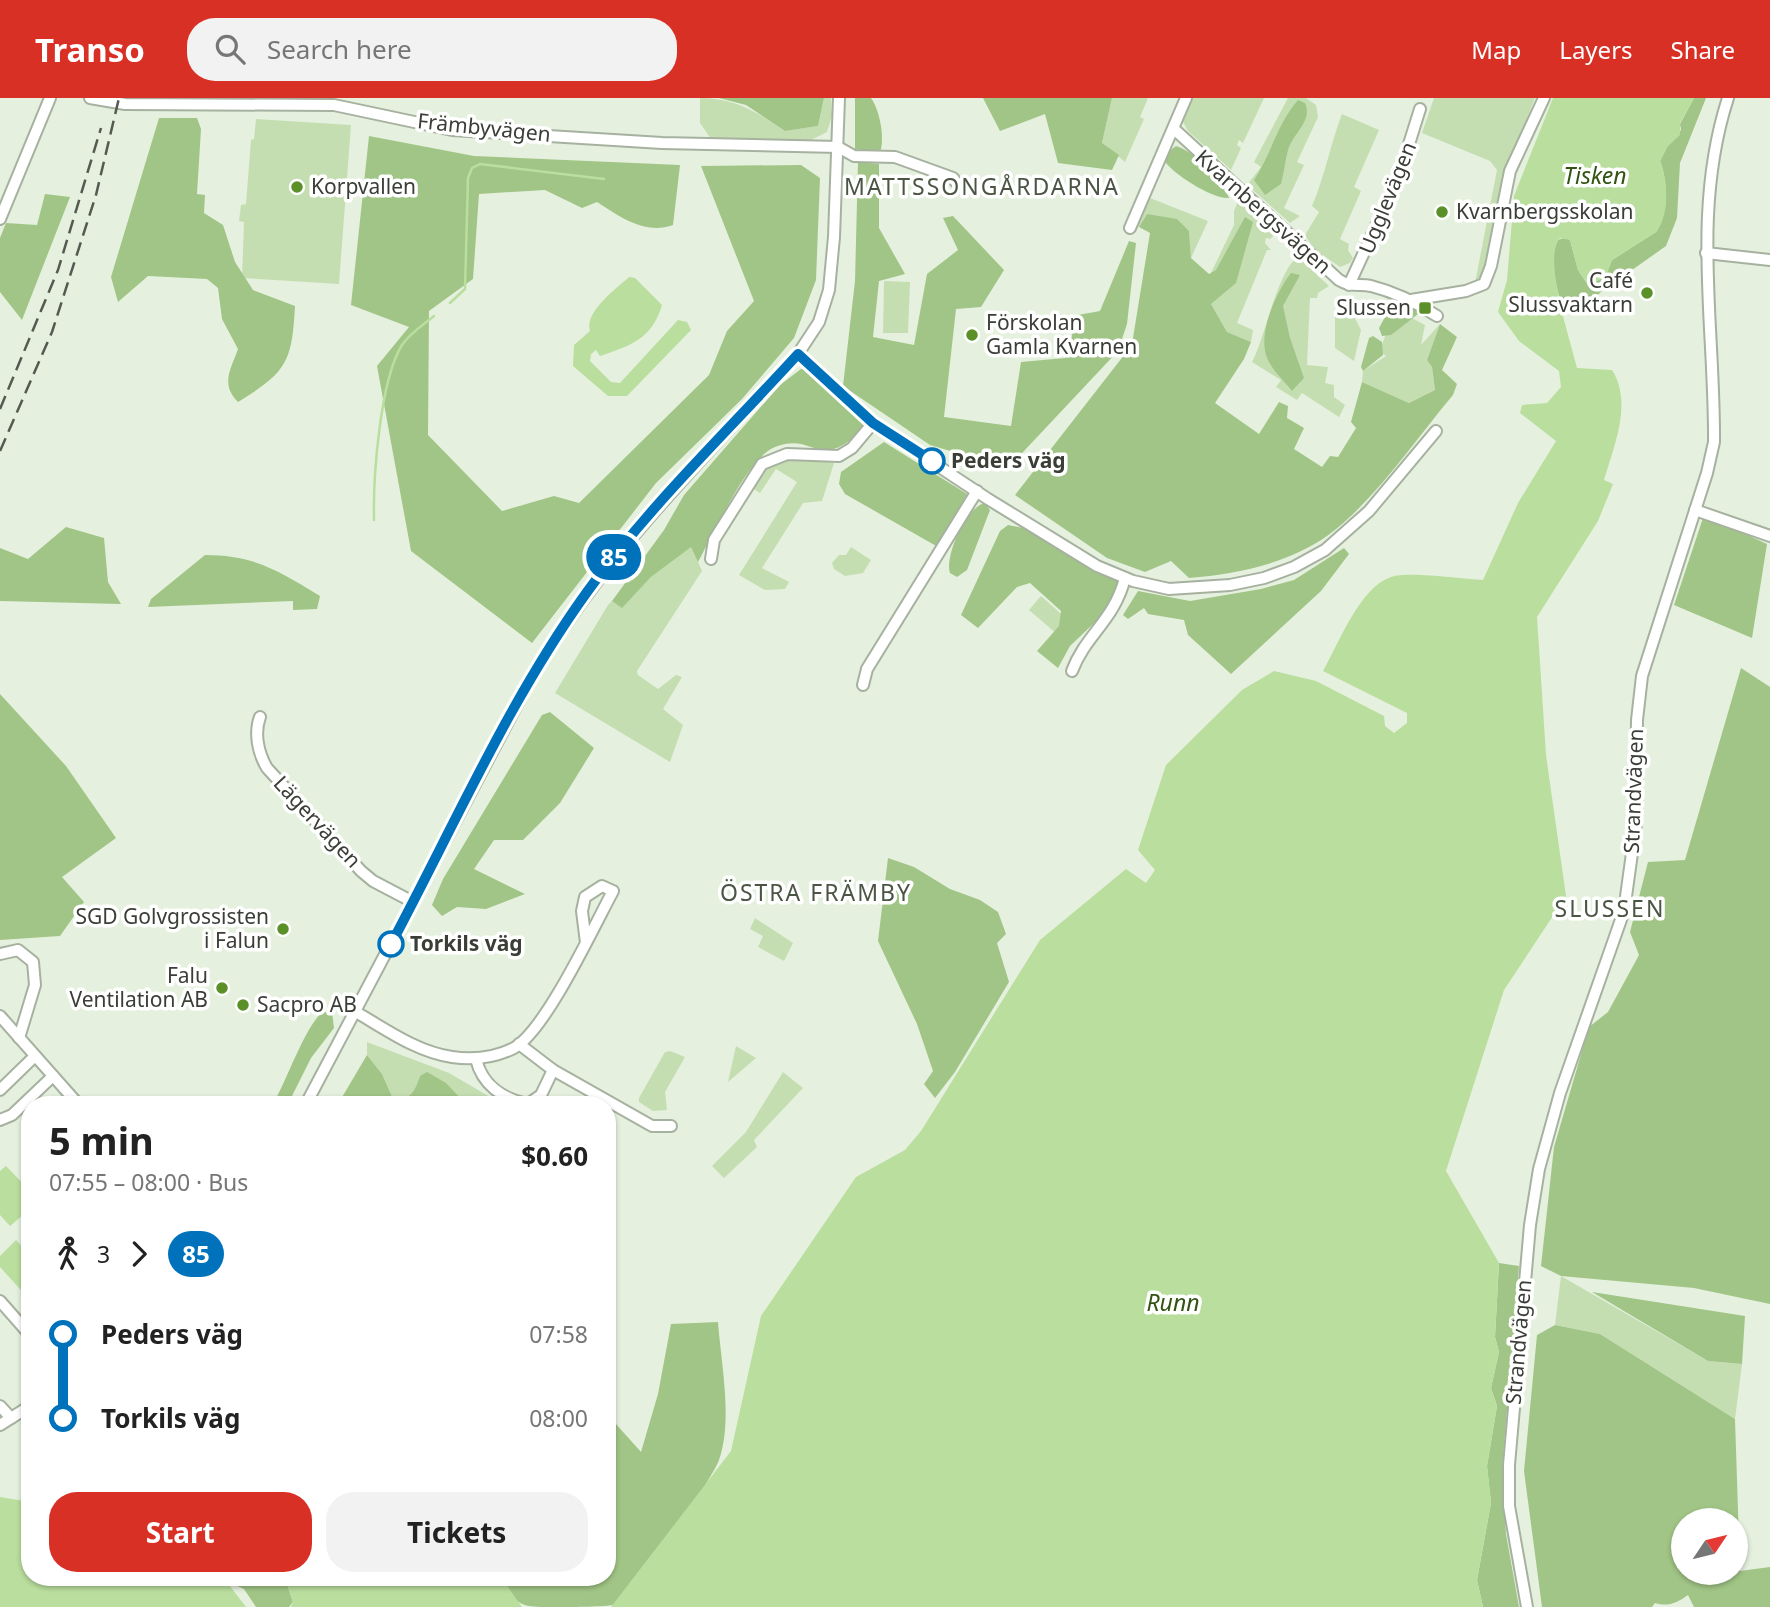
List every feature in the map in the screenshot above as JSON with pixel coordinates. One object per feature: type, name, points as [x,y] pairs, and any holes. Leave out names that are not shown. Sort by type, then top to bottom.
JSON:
[{"type":"street","points":[[0,219],[50,98]]},
{"type":"street","name":"Främbyvägen","points":[[90,98],[125,104],[334,105],[452,130],[662,143],[838,147],[854,156],[895,157],[953,178],[956,183]]},
{"type":"street","points":[[310,1096],[528,684],[588,590],[641,524],[798,354],[819,322],[829,289],[839,98]]},
{"type":"street","name":"Kvarnbergsvägen","points":[[1130,228],[1186,98]]},
{"type":"street","points":[[1411,300],[1466,291],[1484,284],[1491,265],[1510,171],[1544,98]]},
{"type":"street","name":"Strandvägen","points":[[1527,1607],[1509,1506],[1509,1465],[1530,1225],[1539,1169],[1556,1105],[1624,911],[1636,824],[1640,687],[1714,442],[1706,253],[1709,185],[1728,98]]},
{"type":"street","name":"Ugglevägen","points":[[1349,285],[1399,176],[1420,109]]},
{"type":"street","name":"Kvarnbergsvägen","points":[[1174,129],[1321,266],[1349,285],[1372,286],[1411,300]]},
{"type":"street","points":[[1706,253],[1770,260]]},
{"type":"street","points":[[1411,300],[1437,316]]},
{"type":"street","points":[[798,354],[873,423],[977,491],[1088,560],[1125,578],[1161,588],[1199,588],[1264,578],[1294,567],[1325,550],[1351,529],[1436,430]]},
{"type":"street","points":[[711,559],[714,540],[762,464],[787,454],[839,456],[852,449],[873,423]]},
{"type":"street","points":[[863,685],[867,669],[977,491]]},
{"type":"street","points":[[1695,510],[1770,536]]},
{"type":"street","points":[[1072,671],[1077,656],[1119,603],[1125,578]]},
{"type":"street","name":"Lägervägen","points":[[260,717],[257,726],[260,751],[267,768],[361,871],[373,881],[413,902]]},
{"type":"street","points":[[356,1012],[400,1038],[425,1049],[451,1057],[489,1057],[519,1044],[543,1016],[586,943],[613,891],[602,886],[585,897],[582,911],[586,943]]},
{"type":"street","points":[[0,954],[18,950],[33,962],[35,985],[19,1038]]},
{"type":"street","points":[[1,1020],[71,1096]]},
{"type":"street","points":[[519,1044],[553,1070],[599,1096]]},
{"type":"street","points":[[0,1090],[36,1056]]},
{"type":"street","points":[[476,1059],[486,1083],[507,1096]]},
{"type":"street","points":[[541,1096],[553,1070]]},
{"type":"street","points":[[32,1096],[53,1076]]},
{"type":"street","points":[[0,1120],[12,1115],[21,1106]]},
{"type":"street","points":[[616,1106],[652,1126],[671,1126]]},
{"type":"street","points":[[0,1301],[21,1325]]},
{"type":"street","points":[[0,1406],[11,1418]]},
{"type":"street","points":[[0,1425],[21,1412]]},
{"type":"shaded area","points":[[700,98],[735,103],[785,131],[818,126],[824,98],[831,98],[832,116],[827,132],[807,142],[711,139],[700,123]]},
{"type":"shaded area","points":[[719,98],[824,98],[818,126],[785,131],[746,105]]},
{"type":"shaded area","points":[[855,98],[871,98],[874,103],[882,132],[880,153],[855,149]]},
{"type":"shaded area","points":[[983,98],[1112,98],[1102,143],[1119,155],[1112,170],[1058,163],[1045,114],[1000,131]]},
{"type":"shaded area","points":[[1112,98],[1148,98],[1140,117],[1144,119],[1125,162],[1102,143]]},
{"type":"shaded area","points":[[1190,98],[1264,98],[1243,143],[1239,140],[1237,145],[1241,148],[1231,170],[1188,131],[1183,122]]},
{"type":"shaded area","points":[[1288,98],[1306,98],[1316,105],[1318,117],[1297,162],[1304,165],[1284,208],[1300,216],[1290,223],[1247,185],[1261,167],[1254,162]]},
{"type":"shaded area","points":[[1434,98],[1535,98],[1502,181],[1485,273],[1475,283],[1497,170],[1490,161],[1422,133]]},
{"type":"shaded area","points":[[1694,98],[1706,98],[1680,163],[1677,218],[1666,246],[1632,270],[1618,273],[1598,295],[1563,309],[1554,265],[1558,240],[1566,237],[1570,240],[1578,270],[1588,285],[1604,276],[1612,260],[1656,232],[1663,216],[1666,197],[1665,178],[1660,161],[1681,130],[1680,124]]},
{"type":"shaded area","points":[[1298,100],[1305,103],[1306,116],[1290,144],[1281,184],[1265,195],[1254,180],[1285,119]]},
{"type":"shaded area","points":[[1342,114],[1379,130],[1354,187],[1361,191],[1340,239],[1349,244],[1348,250],[1353,258],[1350,263],[1340,267],[1314,249],[1305,235],[1319,212],[1312,206]]},
{"type":"shaded area","points":[[159,118],[197,118],[201,129],[197,194],[205,195],[204,213],[223,225],[235,262],[253,290],[295,306],[292,340],[284,364],[267,382],[238,402],[228,383],[238,349],[222,319],[218,288],[207,279],[148,276],[118,302],[111,277]]},
{"type":"shaded area","name":"Korpvallen","points":[[256,119],[351,125],[339,284],[242,278],[244,222],[239,221],[241,205],[246,204],[251,140],[254,139]]},
{"type":"shaded area","points":[[369,136],[474,156],[680,165],[673,225],[663,227],[653,228],[633,223],[597,202],[582,208],[545,190],[479,194],[473,279],[429,311],[428,435],[502,511],[554,496],[579,503],[709,375],[727,331],[754,301],[701,166],[801,165],[820,178],[816,280],[794,338],[742,399],[656,483],[532,643],[411,551],[377,366],[409,327],[351,305]]},
{"type":"shaded area","points":[[1176,146],[1191,154],[1207,168],[1221,183],[1229,198],[1204,191],[1168,166],[1164,160],[1168,152]]},
{"type":"shaded area","points":[[858,162],[879,164],[879,228],[905,274],[879,281],[873,337],[914,345],[927,274],[958,250],[943,218],[953,216],[1004,270],[981,307],[956,309],[944,417],[1011,426],[1021,362],[1065,358],[1078,315],[1100,311],[1129,241],[1136,243],[1127,324],[1118,351],[1008,468],[930,445],[843,386],[855,281]]},
{"type":"shaded area","points":[[45,194],[70,197],[22,320],[0,292],[0,238],[6,223],[37,225]]},
{"type":"shaded area","points":[[1150,198],[1208,221],[1191,258],[1189,231],[1147,214],[1139,227],[1136,224]]},
{"type":"shaded area","points":[[1238,201],[1275,234],[1270,239],[1266,238],[1265,243],[1271,250],[1267,250],[1237,323],[1253,330],[1251,342],[1227,332],[1211,304],[1210,275],[1234,225],[1234,211]]},
{"type":"shaded area","points":[[1147,214],[1177,219],[1189,231],[1191,258],[1209,274],[1216,270],[1245,217],[1253,222],[1236,283],[1211,304],[1227,332],[1251,342],[1244,359],[1215,403],[1259,434],[1279,402],[1288,406],[1287,418],[1304,428],[1294,449],[1322,467],[1330,456],[1338,457],[1356,428],[1351,422],[1362,382],[1409,403],[1435,390],[1432,367],[1427,360],[1440,324],[1457,337],[1442,370],[1457,384],[1453,395],[1361,506],[1312,546],[1278,561],[1243,570],[1189,578],[1171,561],[1145,572],[1107,558],[1015,495],[1121,359],[1133,338],[1150,233],[1139,227]]},
{"type":"shaded area","points":[[1298,257],[1329,286],[1318,293],[1317,298],[1310,298],[1307,365],[1328,367],[1325,383],[1334,385],[1334,397],[1345,405],[1339,417],[1302,393],[1297,400],[1276,387],[1281,380],[1252,362],[1284,276]]},
{"type":"shaded area","points":[[1291,273],[1300,275],[1283,306],[1290,338],[1304,378],[1292,391],[1270,364],[1264,339],[1269,315],[1279,291]]},
{"type":"shaded area","points":[[884,281],[910,282],[908,333],[883,333]]},
{"type":"shaded area","points":[[1341,298],[1345,299],[1361,330],[1354,361],[1335,348],[1335,314]]},
{"type":"shaded area","points":[[1394,301],[1417,310],[1418,314],[1391,335],[1382,336],[1379,328]]},
{"type":"shaded area","points":[[1408,316],[1425,325],[1421,345],[1440,324],[1427,360],[1432,367],[1435,390],[1409,403],[1362,382],[1363,371],[1386,356],[1380,351],[1385,336]]},
{"type":"shaded area","points":[[1373,336],[1382,342],[1383,355],[1363,371],[1361,367],[1369,338]]},
{"type":"shaded area","points":[[801,369],[813,370],[867,425],[837,448],[827,450],[789,444],[775,447],[764,454],[742,481],[698,562],[691,547],[651,577],[622,608],[612,601],[664,530],[684,495],[780,385]]},
{"type":"shaded area","points":[[884,442],[967,494],[938,547],[845,494],[839,484],[841,472]]},
{"type":"shaded area","points":[[794,458],[834,463],[822,501],[803,503],[762,568],[789,582],[785,589],[765,590],[739,575],[797,482],[776,469],[760,493],[751,487],[770,463]]},
{"type":"shaded area","points":[[985,503],[990,510],[967,570],[957,577],[950,573],[949,565],[958,533],[971,513]]},
{"type":"shaded area","points":[[1704,515],[1767,544],[1752,638],[1674,605]]},
{"type":"shaded area","points":[[1008,525],[1023,528],[1120,582],[1110,608],[1070,646],[1058,668],[1037,651],[1059,626],[1061,611],[1030,583],[1017,587],[978,628],[961,615],[1000,531]]},
{"type":"shaded area","points":[[66,527],[104,538],[108,582],[121,604],[0,601],[0,548],[28,559]]},
{"type":"shaded area","points":[[691,546],[702,571],[637,671],[638,675],[658,689],[676,675],[682,677],[663,709],[683,725],[670,762],[555,693],[608,605],[612,601],[622,607],[651,577]]},
{"type":"shaded area","points":[[851,547],[871,560],[863,573],[845,576],[834,569],[832,563],[839,555],[846,555]]},
{"type":"shaded area","points":[[1344,548],[1349,554],[1321,591],[1231,674],[1188,635],[1184,620],[1148,614],[1144,608],[1128,619],[1123,615],[1138,591],[1190,601],[1261,589],[1294,580]]},
{"type":"shaded area","points":[[205,555],[252,561],[279,572],[320,596],[317,609],[293,610],[293,601],[148,607],[151,599]]},
{"type":"shaded area","points":[[1041,596],[1069,621],[1057,634],[1029,610]]},
{"type":"shaded area","points":[[1741,668],[1770,687],[1770,1304],[1694,1288],[1561,1276],[1541,1266],[1554,1147],[1589,1027],[1608,1012],[1639,955],[1630,932],[1648,862],[1685,860]]},
{"type":"shaded area","points":[[0,694],[66,766],[116,838],[62,877],[84,902],[60,936],[0,940]]},
{"type":"shaded area","points":[[550,712],[594,748],[560,803],[523,840],[494,840],[474,869],[525,894],[486,909],[457,907],[442,916],[432,905],[443,879],[542,715]]},
{"type":"shaded area","points":[[888,858],[914,867],[950,889],[980,900],[998,912],[1006,934],[997,943],[1009,982],[955,1072],[935,1098],[924,1084],[933,1071],[917,1024],[878,941]]},
{"type":"shaded area","points":[[755,918],[793,943],[784,961],[758,947],[763,936],[750,929]]},
{"type":"shaded area","points":[[322,1012],[332,1012],[334,1028],[311,1058],[292,1096],[277,1096],[302,1043]]},
{"type":"shaded area","points":[[367,1042],[449,1073],[488,1096],[456,1096],[420,1076],[408,1096],[392,1096],[382,1074],[367,1055]]},
{"type":"shaded area","points":[[736,1046],[756,1058],[728,1082]]},
{"type":"shaded area","points":[[670,1051],[685,1057],[665,1092],[667,1110],[653,1111],[639,1102],[639,1098],[665,1052]]},
{"type":"shaded area","points":[[367,1055],[382,1074],[392,1096],[343,1096]]},
{"type":"shaded area","points":[[427,1072],[446,1083],[458,1096],[408,1096],[420,1076]]},
{"type":"shaded area","points":[[783,1072],[803,1088],[754,1140],[757,1147],[724,1178],[712,1166],[746,1132]]},
{"type":"shaded area","points":[[1499,1263],[1519,1266],[1502,1470],[1506,1534],[1519,1607],[1483,1607],[1477,1580],[1491,1503],[1487,1466],[1497,1406],[1491,1388],[1499,1352],[1495,1337]]},
{"type":"shaded area","points":[[1561,1276],[1708,1361],[1742,1364],[1735,1419],[1600,1334],[1555,1325]]},
{"type":"shaded area","points":[[1592,1292],[1745,1316],[1742,1364],[1708,1361]]},
{"type":"shaded area","points":[[718,1322],[726,1410],[723,1444],[713,1472],[670,1537],[623,1597],[613,1605],[535,1607],[521,1603],[507,1586],[616,1586],[616,1424],[641,1452],[658,1394],[671,1324]]},
{"type":"shaded area","points":[[1555,1325],[1600,1334],[1735,1419],[1738,1508],[1671,1508],[1671,1586],[1748,1586],[1748,1570],[1770,1567],[1770,1607],[1694,1607],[1688,1595],[1672,1604],[1655,1603],[1652,1607],[1542,1607],[1524,1471],[1537,1335]]},
{"type":"shaded area","points":[[237,1586],[289,1586],[293,1602],[289,1607],[256,1607],[244,1589]]},
{"type":"water","name":"Runn","points":[[1553,98],[1694,98],[1680,123],[1680,135],[1667,147],[1660,161],[1665,178],[1666,207],[1656,232],[1612,260],[1606,277],[1588,285],[1578,270],[1570,240],[1560,238],[1555,248],[1556,281],[1577,368],[1612,370],[1621,396],[1621,410],[1620,425],[1604,480],[1613,484],[1598,521],[1537,617],[1546,755],[1566,896],[1504,990],[1446,1171],[1499,1263],[1495,1337],[1499,1352],[1491,1388],[1497,1406],[1487,1466],[1491,1503],[1477,1580],[1483,1607],[611,1607],[731,1451],[761,1316],[856,1177],[905,1150],[921,1131],[1040,940],[1126,869],[1146,883],[1155,870],[1138,850],[1166,765],[1242,690],[1274,671],[1316,681],[1384,716],[1385,726],[1394,733],[1407,723],[1407,713],[1323,671],[1351,617],[1380,583],[1399,575],[1483,580],[1518,503],[1556,441],[1520,413],[1522,405],[1547,403],[1561,387],[1559,371],[1519,341],[1498,312],[1507,280],[1514,196]]},
{"type":"water","points":[[629,277],[635,278],[662,305],[652,326],[638,340],[600,356],[596,350],[591,354],[590,361],[611,382],[620,383],[678,320],[687,322],[691,330],[627,396],[608,396],[573,366],[574,345],[590,331],[589,324],[596,309]]},
{"type":"water","points":[[6,1166],[21,1182],[21,1217],[10,1226],[0,1215],[0,1171]]},
{"type":"water","points":[[16,1240],[21,1245],[21,1290],[0,1267],[0,1256]]},
{"type":"water","points":[[0,1497],[21,1500],[21,1586],[230,1586],[246,1607],[0,1607]]},
{"type":"water","points":[[507,1586],[522,1607],[291,1607],[293,1602],[288,1587]]},
{"type":"waterway","points":[[450,303],[465,289],[468,178],[472,168],[480,164],[604,179]]},
{"type":"waterway","points":[[374,520],[379,430],[388,381],[402,345],[434,316]]},
{"type":"railway","points":[[0,451],[52,332],[96,195],[119,98]]},
{"type":"railway","points":[[0,409],[58,270],[101,128]]},
{"type":"bus line","name":"85","points":[[391,944],[528,684],[588,590],[641,524],[798,354],[883,431],[932,461]]},
{"type":"place","name":"Korpvallen","points":[[297,187]]},
{"type":"place","name":"Kvarnbergsskolan","points":[[1442,212]]},
{"type":"place","name":"Café Slussvaktarn","points":[[1647,293]]},
{"type":"place","name":"Slussen","points":[[1425,308]]},
{"type":"place","name":"Förskolan Gamla Kvarnen","points":[[972,335]]},
{"type":"place","name":"Peders väg","points":[[932,461]]},
{"type":"place","name":"SGD Golvgrossisten i Falun","points":[[283,929]]},
{"type":"place","name":"Torkils väg","points":[[391,944]]},
{"type":"place","name":"Falu Ventilation AB","points":[[222,988]]},
{"type":"place","name":"Sacpro AB","points":[[243,1005]]},
{"type":"district","name":"MATTSSONGÅRDARNA","points":[[982,187]]},
{"type":"district","name":"ÖSTRA FRÄMBY","points":[[816,893]]},
{"type":"district","name":"SLUSSEN","points":[[1610,909]]},
{"type":"water label","name":"Tisken","points":[[1595,176]]}]
